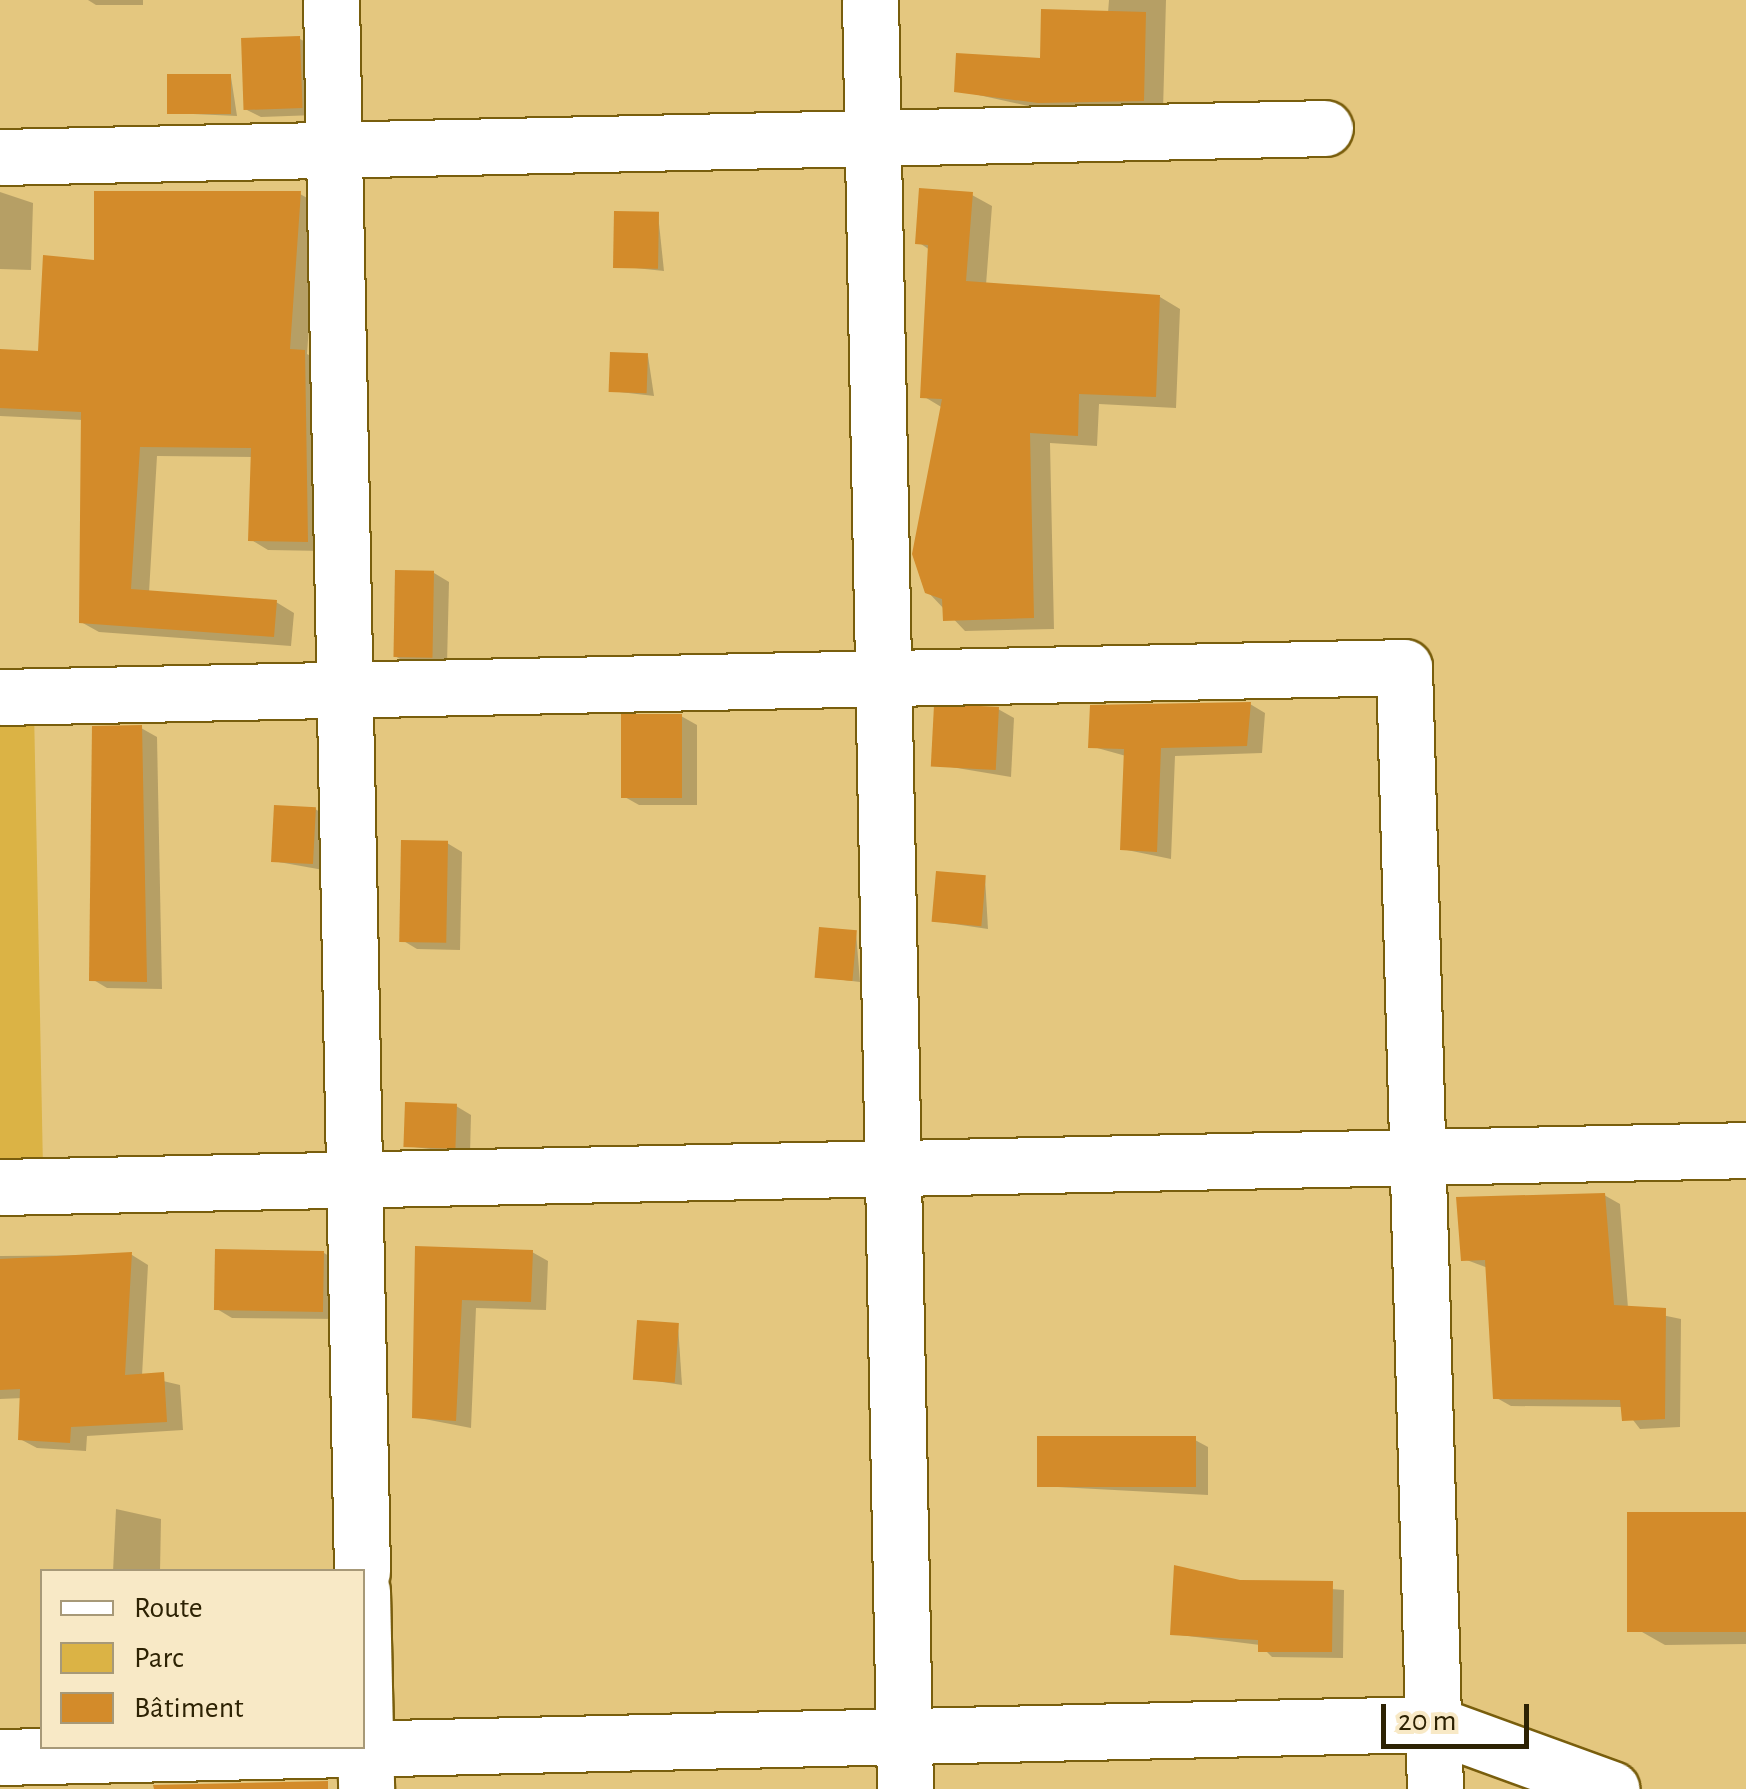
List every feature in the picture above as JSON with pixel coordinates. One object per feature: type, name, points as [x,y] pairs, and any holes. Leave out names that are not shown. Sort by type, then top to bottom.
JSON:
[{"type":"street","points":[[332,0],[362,1569]]},
{"type":"street","points":[[870,0],[904,1763]]},
{"type":"street","points":[[0,156],[1325,128]]},
{"type":"street","points":[[0,697],[1404,667],[1435,1789]]},
{"type":"street","points":[[0,1186],[1746,1150]]},
{"type":"street","points":[[365,1724],[366,1769]]},
{"type":"street","points":[[0,1757],[366,1769],[904,1763],[1433,1724],[1612,1789]]},
{"type":"green space","points":[[0,709],[34,709],[43,1169],[0,1170]]},
{"type":"building","points":[[1041,9],[1146,12],[1144,101],[1038,103],[954,92],[956,53],[1040,58]]},
{"type":"building","points":[[300,36],[303,108],[244,110],[241,38]]},
{"type":"building","points":[[167,74],[231,74],[231,114],[167,114]]},
{"type":"building","points":[[919,188],[973,192],[966,281],[1160,295],[1156,397],[1079,394],[1078,436],[1030,433],[1034,618],[943,621],[942,599],[925,593],[912,554],[942,399],[920,398],[928,245],[915,244]]},
{"type":"building","points":[[94,191],[301,191],[290,349],[305,350],[308,542],[248,541],[251,448],[140,447],[131,589],[277,600],[274,637],[79,623],[81,412],[0,408],[0,349],[38,351],[43,255],[94,260]]},
{"type":"building","points":[[614,211],[659,212],[658,269],[613,268]]},
{"type":"building","points":[[610,352],[648,353],[647,393],[609,392]]},
{"type":"building","points":[[395,570],[434,571],[432,658],[393,657]]},
{"type":"building","points":[[1251,702],[1247,746],[1161,748],[1157,852],[1120,850],[1124,749],[1088,748],[1090,705]]},
{"type":"building","points":[[934,704],[999,707],[996,770],[931,767]]},
{"type":"building","points":[[621,714],[682,714],[682,798],[621,798]]},
{"type":"building","points":[[142,725],[147,982],[89,981],[92,726]]},
{"type":"building","points":[[274,805],[316,807],[313,864],[271,862]]},
{"type":"building","points":[[401,840],[448,841],[446,943],[399,942]]},
{"type":"building","points":[[936,871],[986,875],[981,926],[932,922]]},
{"type":"building","points":[[819,927],[857,930],[852,981],[815,978]]},
{"type":"building","points":[[405,1102],[457,1104],[455,1149],[403,1147]]},
{"type":"building","points":[[1605,1193],[1614,1305],[1666,1308],[1665,1419],[1622,1421],[1620,1400],[1493,1399],[1485,1260],[1461,1261],[1456,1197]]},
{"type":"building","points":[[415,1246],[533,1250],[531,1302],[462,1300],[456,1421],[412,1418]]},
{"type":"building","points":[[215,1249],[324,1251],[323,1312],[214,1310]]},
{"type":"building","points":[[132,1252],[125,1375],[164,1372],[167,1422],[71,1427],[70,1443],[18,1440],[20,1389],[0,1390],[0,1259]]},
{"type":"building","points":[[637,1320],[679,1323],[675,1383],[633,1380]]},
{"type":"building","points":[[1037,1436],[1196,1436],[1196,1487],[1037,1487]]},
{"type":"building","points":[[1627,1512],[1746,1512],[1746,1632],[1627,1632]]},
{"type":"building","points":[[1174,1565],[1240,1580],[1333,1581],[1332,1652],[1258,1652],[1258,1640],[1170,1635]]},
{"type":"building","points":[[328,1781],[328,1789],[154,1789],[153,1785]]}]
